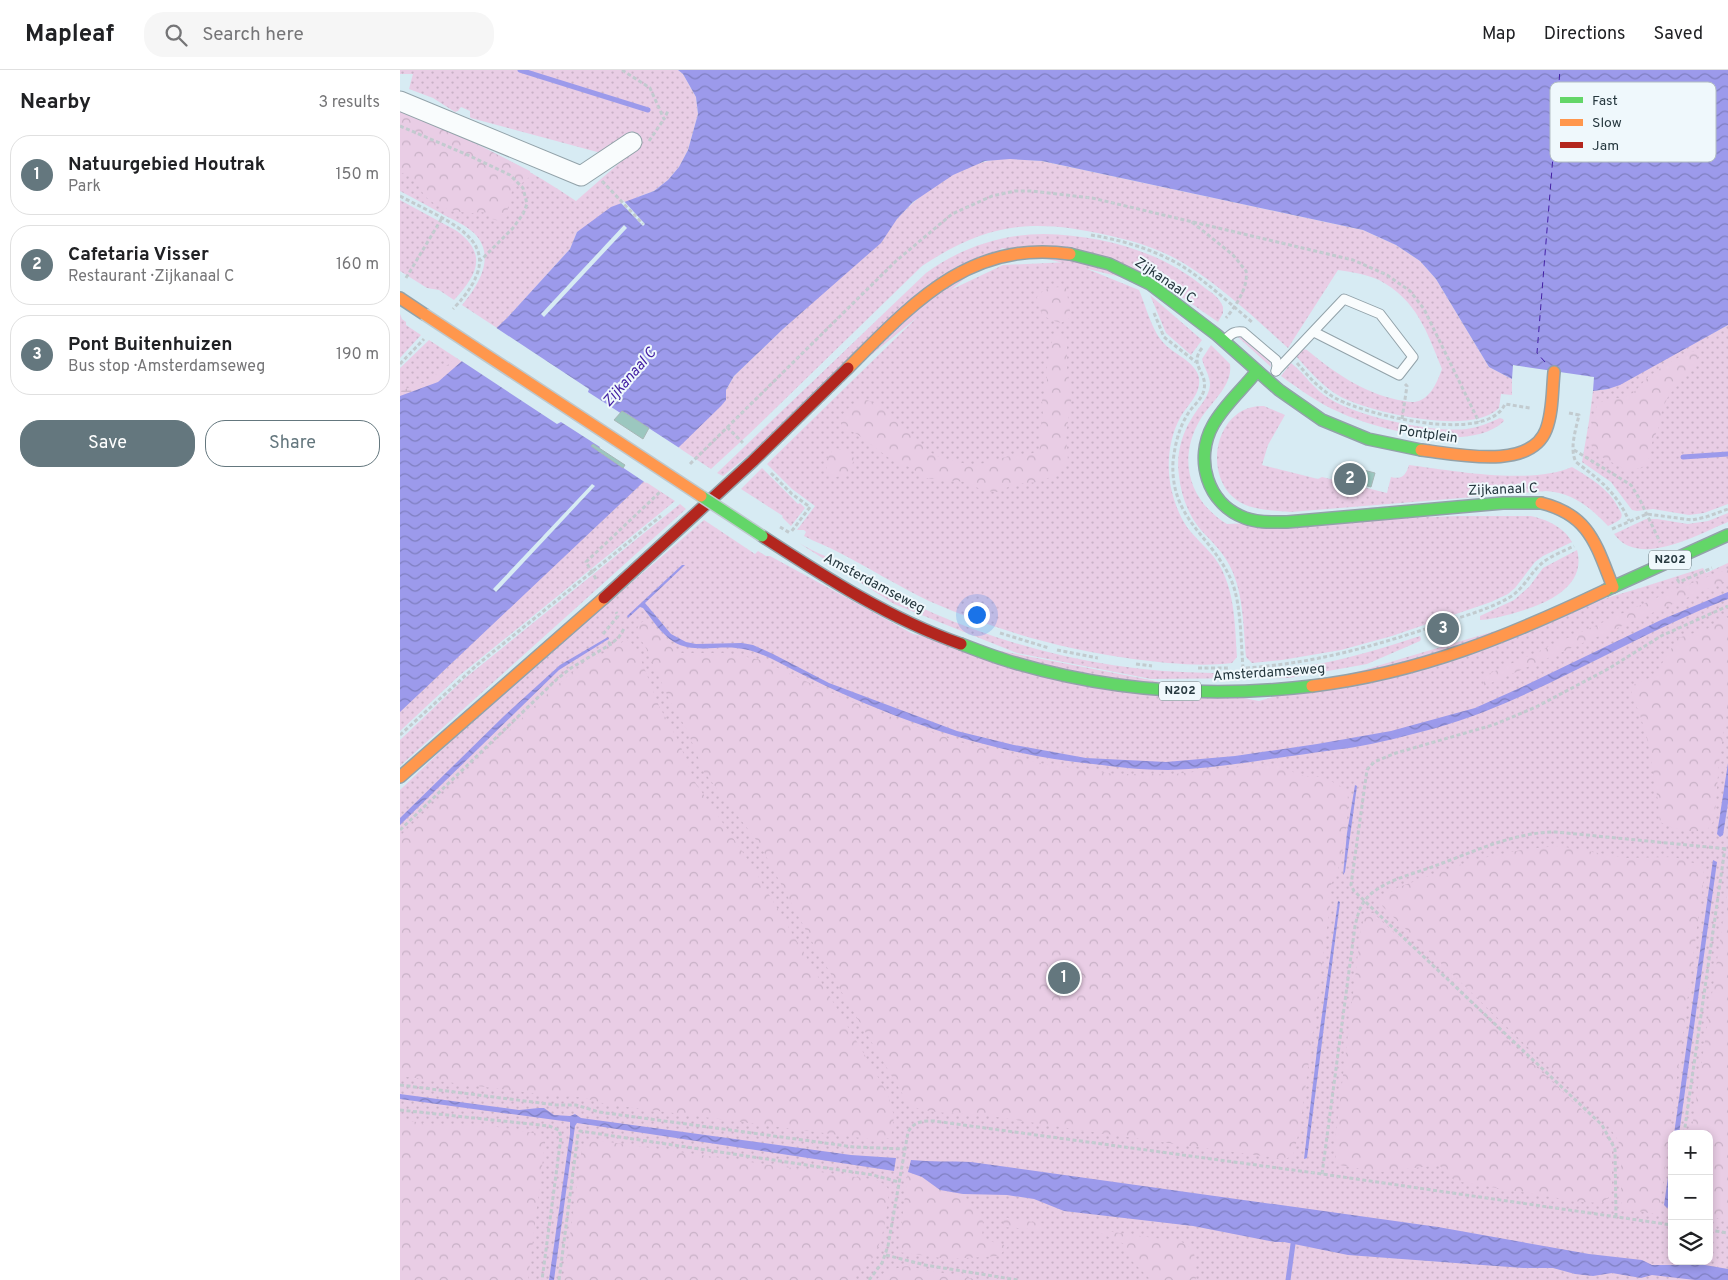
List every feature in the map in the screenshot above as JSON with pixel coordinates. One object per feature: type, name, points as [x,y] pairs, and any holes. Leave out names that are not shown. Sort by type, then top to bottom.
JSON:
[{"type":"street","points":[[400,101],[580,176],[632,142]]},
{"type":"street","name":"Zijkanaal C","points":[[400,777],[478,705],[607,595],[669,539],[792,424],[901,316],[949,278],[975,265],[1011,254],[1045,252],[1086,256],[1113,265],[1154,287],[1224,341],[1257,371],[1213,424],[1204,446],[1204,469],[1207,482],[1216,499],[1233,513],[1255,521],[1287,522],[1503,503],[1540,503],[1557,507],[1575,516],[1588,529],[1613,587]]},
{"type":"street","name":"Amsterdamseweg","points":[[400,298],[762,536],[873,604],[954,642],[1015,662],[1065,675],[1127,686],[1177,691],[1285,690],[1340,682],[1401,670],[1469,650],[1613,587]]},
{"type":"street","name":"Pontplein","points":[[1257,371],[1299,405],[1335,427],[1357,436],[1382,443],[1422,450],[1478,456],[1523,454],[1536,446],[1547,427],[1554,372]]},
{"type":"street","name":"N202","points":[[1613,587],[1728,535]]},
{"type":"lane","points":[[1224,341],[1231,333],[1242,332],[1276,360],[1276,371],[1344,299],[1380,314],[1414,357],[1399,375],[1314,332]]},
{"type":"path","points":[[622,70],[650,88],[664,119],[668,111]]},
{"type":"path","points":[[400,126],[510,175],[523,188],[527,204],[523,214],[513,228],[480,262]]},
{"type":"path","points":[[591,170],[643,224]]},
{"type":"path","points":[[400,196],[457,226],[471,237],[478,249],[479,272],[472,286],[451,310]]},
{"type":"path","points":[[405,280],[442,218]]},
{"type":"path","points":[[1190,220],[1233,255],[1246,271],[1246,282],[1234,308],[1196,355],[1196,362],[1204,380],[1204,390],[1201,398],[1182,425],[1176,443],[1173,463],[1175,485],[1179,500],[1188,519],[1218,556],[1233,584],[1237,600],[1243,668]]},
{"type":"path","points":[[1084,234],[1136,246],[1173,261],[1195,275],[1258,326]]},
{"type":"path","points":[[1151,306],[1164,337],[1196,362]]},
{"type":"path","points":[[400,364],[424,339]]},
{"type":"path","points":[[1290,356],[1315,384],[1337,399],[1364,410],[1402,419],[1446,425],[1463,425],[1479,422],[1498,415],[1505,404],[1579,415],[1573,456],[1576,462],[1612,491],[1620,501],[1630,521]]},
{"type":"path","points":[[1399,375],[1407,386],[1402,419]]},
{"type":"path","points":[[689,464],[728,427]]},
{"type":"path","points":[[736,450],[743,443]]},
{"type":"path","points":[[1573,450],[1632,485],[1679,582],[1712,568]]},
{"type":"path","points":[[774,475],[792,494],[810,507],[790,533],[798,538]]},
{"type":"path","points":[[592,572],[586,562],[662,491]]},
{"type":"path","points":[[1647,514],[1692,520],[1728,509]]},
{"type":"path","points":[[400,735],[449,688],[666,512]]},
{"type":"path","name":"Amsterdamseweg","points":[[1193,668],[1243,668],[1304,662],[1387,643],[1489,607],[1515,594],[1543,562],[1647,514]]},
{"type":"path","points":[[1616,1217],[1615,1149],[1602,1125],[1354,891],[1350,882],[1367,770],[1374,762],[1396,753],[1493,725],[1536,707],[1608,669],[1661,636],[1728,606]]},
{"type":"path","points":[[400,830],[557,679],[619,637],[625,627]]},
{"type":"path","points":[[995,632],[1038,645],[1103,659]]},
{"type":"path","points":[[1134,664],[1159,666]]},
{"type":"path","points":[[1322,1174],[1355,926],[1359,910],[1365,900],[1374,891],[1394,881],[1516,837],[1543,832],[1726,848],[1685,1130]]},
{"type":"path","points":[[400,1085],[556,1105],[576,1105],[599,1112],[854,1147],[904,1149]]},
{"type":"path","points":[[400,1110],[549,1126],[559,1130],[561,1137],[542,1280]]},
{"type":"path","points":[[869,1280],[879,1269],[886,1255],[908,1132],[911,1126],[924,1121],[1322,1174],[1668,1224]]},
{"type":"path","points":[[559,1280],[580,1130],[873,1175],[899,1182]]},
{"type":"path","points":[[1713,1231],[1728,1233]]},
{"type":"path","points":[[886,1255],[925,1265],[1018,1280]]},
{"type":"green space","points":[[400,70],[678,70],[683,74],[696,97],[698,114],[688,150],[679,167],[668,180],[654,191],[638,197],[577,232],[570,249],[501,325],[726,400],[726,390],[734,376],[926,192],[959,171],[991,160],[1005,159],[1042,161],[1363,230],[1396,245],[1420,261],[1436,279],[1489,367],[1512,379],[1512,395],[1501,394],[1499,408],[1486,416],[1467,420],[1446,421],[1398,415],[1375,409],[1341,397],[1323,384],[1296,356],[1303,349],[1349,381],[1373,392],[1398,400],[1412,402],[1425,398],[1439,378],[1442,369],[1431,342],[1412,307],[1392,288],[1369,276],[1338,270],[1288,348],[1212,283],[1185,264],[1157,250],[1127,240],[1080,230],[1033,226],[1011,228],[989,233],[968,241],[922,266],[711,469],[462,305],[474,289],[483,271],[485,261],[481,242],[474,233],[463,225],[400,191],[400,109],[512,162],[576,201],[642,143],[632,131],[601,153],[471,118],[470,111],[461,107],[455,112],[433,98],[409,89],[413,74],[400,74]]},
{"type":"green space","points":[[400,109],[530,171],[530,176],[512,192],[507,217],[499,221],[492,219],[489,213],[461,212],[442,207],[430,201],[423,194],[407,172],[400,174]]},
{"type":"green space","points":[[400,200],[457,231],[473,249],[476,257],[476,266],[468,282],[454,300],[439,290],[427,288],[400,271]]},
{"type":"green space","points":[[1044,234],[1065,235],[1108,242],[1150,255],[1188,275],[1213,294],[1222,304],[1223,313],[1218,322],[1170,289],[1002,248],[723,476],[717,473],[926,273],[953,256],[982,244],[1013,237]]},
{"type":"green space","points":[[1070,262],[1139,290],[1158,336],[1166,346],[1189,362],[1197,372],[1199,378],[1198,390],[1180,418],[1173,436],[1169,455],[1170,483],[1176,506],[1184,523],[1214,557],[1226,578],[1234,611],[1236,634],[1237,657],[1232,663],[1196,665],[1170,663],[1080,650],[978,621],[929,601],[804,536],[806,532],[804,530],[797,530],[815,506],[792,489],[767,464],[940,295],[1003,265]]},
{"type":"green space","points":[[1066,287],[1071,317],[1061,323],[1043,315],[1039,308],[1037,297],[1046,289]]},
{"type":"green space","points":[[1150,295],[1202,340],[1191,355],[1166,333]]},
{"type":"green space","points":[[400,314],[406,325],[421,335],[400,358]]},
{"type":"green space","points":[[1728,325],[1728,504],[1704,513],[1689,515],[1653,509],[1632,510],[1611,482],[1582,462],[1593,391],[1608,389]]},
{"type":"green space","points":[[1060,335],[1067,338],[1067,373],[1072,395],[1066,435],[1068,461],[1065,468],[1056,475],[1038,482],[1015,484],[997,492],[984,491],[966,482],[924,478],[912,468],[893,461],[857,434],[841,426],[841,416],[853,404],[862,400],[870,401],[889,413],[927,450],[944,458],[967,464],[980,464],[1006,457],[1026,455],[1039,450],[1043,416],[1042,400],[1047,382],[1047,366],[1053,337]]},
{"type":"green space","points":[[1238,337],[1241,337],[1270,360],[1271,367]]},
{"type":"green space","points":[[429,340],[675,501],[460,675],[400,731],[400,368]]},
{"type":"green space","points":[[1211,345],[1230,364],[1230,372],[1225,387],[1200,420],[1193,435],[1189,449],[1188,464],[1196,491],[1204,504],[1214,515],[1227,524],[1458,516],[1530,516],[1554,524],[1572,542],[1543,556],[1535,562],[1515,588],[1508,594],[1491,602],[1392,636],[1341,650],[1252,663],[1246,657],[1242,608],[1233,572],[1221,552],[1192,517],[1183,497],[1179,476],[1178,461],[1182,439],[1194,414],[1209,390],[1209,378],[1202,359]]},
{"type":"green space","points":[[1692,351],[1698,354],[1697,363],[1669,395],[1662,409],[1660,424],[1652,443],[1649,458],[1642,468],[1623,468],[1596,453],[1590,439],[1593,417],[1597,406],[1604,400],[1632,394],[1646,379],[1657,371]]},
{"type":"green space","points":[[456,358],[462,362],[453,373],[400,406],[400,391],[428,381]]},
{"type":"green space","points":[[1291,363],[1319,391],[1330,399],[1343,406],[1377,417],[1416,426],[1453,430],[1476,427],[1500,418],[1504,421],[1489,431],[1470,436],[1447,437],[1423,436],[1376,426],[1331,408],[1309,396],[1281,376]]},
{"type":"green space","points":[[1264,406],[1285,415],[1268,445],[1262,465],[1387,493],[1391,477],[1398,478],[1403,476],[1409,465],[1470,473],[1514,476],[1555,472],[1572,467],[1592,479],[1609,494],[1621,512],[1622,517],[1608,526],[1595,513],[1573,498],[1556,492],[1546,491],[1291,512],[1268,510],[1246,505],[1233,497],[1224,485],[1218,471],[1217,455],[1220,440],[1226,427],[1235,415],[1248,408]]},
{"type":"green space","points":[[834,448],[845,450],[854,458],[850,474],[836,477],[828,472],[825,462]]},
{"type":"green space","points":[[762,468],[798,504],[800,503],[805,508],[791,526],[783,516],[741,489]]},
{"type":"green space","points":[[680,504],[686,509],[400,766],[400,740],[464,679]]},
{"type":"green space","points":[[1728,513],[1728,522],[1669,546],[1653,549],[1638,549],[1625,544],[1614,534],[1646,519],[1688,524],[1708,521]]},
{"type":"green space","points":[[704,520],[755,554],[758,551],[766,556],[770,556],[913,634],[1259,701],[1703,568],[1706,573],[1728,563],[1728,1280],[400,1280],[400,790],[475,718]]},
{"type":"green space","points":[[799,543],[933,613],[978,631],[1069,657],[1116,666],[1211,673],[1259,671],[1307,666],[1364,653],[1420,636],[1421,639],[1367,664],[1289,678],[1151,679],[1017,653],[894,604]]},
{"type":"green space","points":[[1577,550],[1578,564],[1575,576],[1568,586],[1557,595],[1519,612],[1480,620],[1480,616],[1514,600],[1529,587],[1543,568]]},
{"type":"green space","points":[[1728,569],[1728,580],[1484,686],[1484,676],[1674,590]]},
{"type":"green space","points":[[1728,616],[1728,703],[1713,822],[1707,830],[1689,831],[1677,829],[1660,822],[1647,737],[1631,695],[1633,685],[1654,676],[1678,638],[1707,629]]},
{"type":"green space","points":[[647,619],[680,653],[727,653],[761,660],[875,711],[956,741],[1044,764],[1114,774],[1175,774],[1267,764],[1284,767],[1297,774],[1309,777],[1323,777],[1346,789],[1348,804],[1345,839],[1339,866],[1329,893],[1330,906],[1300,1127],[1293,1156],[1285,1159],[991,1116],[928,1111],[909,1105],[816,949],[760,845],[704,772],[687,730],[670,701],[645,646],[636,633],[639,624]]},
{"type":"green space","points":[[625,640],[630,641],[638,652],[659,706],[678,740],[695,782],[752,866],[888,1094],[894,1116],[891,1138],[876,1140],[605,1104],[581,1097],[554,1096],[400,1076],[400,836],[570,674]]},
{"type":"green space","points":[[1559,846],[1626,858],[1674,857],[1703,866],[1704,875],[1670,1130],[1668,1130],[1668,1145],[1659,1213],[1625,1209],[1621,1202],[1621,1151],[1618,1140],[1607,1124],[1380,902],[1383,897],[1399,887],[1473,860],[1526,849]]},
{"type":"green space","points":[[1728,887],[1728,1220],[1713,1218],[1713,1130],[1692,1130]]},
{"type":"green space","points":[[1373,913],[1596,1123],[1612,1148],[1611,1195],[1602,1203],[1581,1202],[1455,1181],[1440,1166],[1380,1172],[1339,1165],[1335,1157],[1335,1141],[1361,929],[1365,915]]},
{"type":"green space","points":[[400,1120],[442,1125],[491,1126],[546,1135],[528,1280],[400,1280]]},
{"type":"green space","points":[[595,1140],[877,1180],[889,1190],[882,1237],[874,1255],[852,1280],[564,1280],[582,1147],[587,1141]]},
{"type":"green space","points":[[908,1172],[922,1177],[940,1190],[963,1194],[983,1221],[982,1239],[1008,1246],[999,1256],[949,1259],[898,1252]]},
{"type":"green space","points":[[1002,1217],[1044,1224],[1043,1230],[1004,1227]]},
{"type":"green space","points":[[1092,1229],[1182,1242],[1194,1250],[1196,1280],[1151,1280],[1130,1259],[1124,1244]]},
{"type":"green space","points":[[906,1266],[979,1280],[876,1280],[886,1271]]},
{"type":"water","points":[[678,70],[1728,70],[1728,325],[1620,385],[1608,389],[1593,391],[1594,377],[1513,365],[1512,379],[1489,367],[1436,279],[1420,261],[1396,245],[1363,230],[1042,161],[1010,159],[985,161],[953,175],[913,202],[897,219],[881,243],[783,329],[734,376],[726,390],[726,400],[721,406],[400,712],[400,396],[438,382],[462,361],[507,318],[570,249],[577,232],[611,207],[654,191],[668,180],[679,167],[688,150],[698,114],[696,97],[683,74]]},
{"type":"water","points":[[682,565],[685,565],[645,603],[671,634],[686,642],[696,644],[742,643],[753,645],[829,683],[957,731],[1014,745],[1086,758],[1166,762],[1235,756],[1317,744],[1391,731],[1475,708],[1663,619],[1728,592],[1728,599],[1667,625],[1517,698],[1486,711],[1421,732],[1353,747],[1220,766],[1159,770],[1052,759],[971,741],[854,699],[753,651],[736,648],[696,648],[681,645],[665,635],[643,608],[640,607],[628,618],[627,616]]},
{"type":"water","points":[[608,637],[609,639],[559,670],[400,825],[400,818],[504,716],[560,665]]},
{"type":"water","points":[[1728,763],[1728,803],[1723,835],[1720,837],[1717,834]]},
{"type":"water","points":[[1355,785],[1357,786],[1345,872],[1343,875],[1347,833]]},
{"type":"water","points":[[1713,860],[1717,862],[1680,1130],[1675,1130]]},
{"type":"water","points":[[1338,901],[1340,902],[1309,1143],[1307,1158],[1304,1159],[1317,1050]]},
{"type":"water","points":[[400,1094],[519,1110],[544,1108],[554,1115],[570,1116],[575,1114],[581,1118],[851,1155],[896,1158],[894,1171],[577,1123],[575,1126],[554,1280],[549,1280],[570,1134],[570,1122],[400,1099]]},
{"type":"water","points":[[911,1160],[971,1162],[1438,1227],[1589,1254],[1642,1260],[1652,1265],[1705,1265],[1728,1269],[1728,1280],[1695,1280],[1652,1275],[1641,1278],[1612,1273],[1593,1276],[1575,1274],[1553,1268],[1523,1268],[1348,1255],[1193,1226],[1064,1211],[1034,1199],[1007,1195],[963,1194],[940,1190],[922,1177],[908,1172]]},
{"type":"water","points":[[1668,1177],[1668,1208],[1664,1205]]},
{"type":"pier","points":[[623,200],[645,224],[643,226],[620,202]]},
{"type":"pier","points":[[624,225],[627,228],[544,317],[541,314]]},
{"type":"pier","points":[[495,327],[589,389],[588,392],[622,414],[624,412],[681,449],[646,483],[598,451],[600,447],[561,422],[557,424],[460,360]]},
{"type":"pier","points":[[592,484],[595,486],[496,592],[493,589]]},
{"type":"building","points":[[622,411],[649,428],[643,439],[614,420]]},
{"type":"building","points":[[593,444],[625,465],[623,468],[591,446]]},
{"type":"building","points":[[1340,464],[1375,473],[1371,487],[1337,478]]},
{"type":"waterway","points":[[520,70],[648,110]]},
{"type":"waterway","points":[[1683,457],[1728,454]]},
{"type":"waterway","points":[[1288,1280],[1293,1244]]},
{"type":"ferry route","points":[[1559,82],[1560,70]]},
{"type":"ferry route","points":[[1545,362],[1537,353],[1553,162]]},
{"type":"traffic: fast","points":[[1070,254],[1109,264],[1150,284],[1217,335],[1279,390],[1322,420],[1368,439],[1421,450]]},
{"type":"traffic: fast","points":[[1257,371],[1217,418],[1207,438],[1205,452],[1205,466],[1213,491],[1221,502],[1245,518],[1260,521],[1287,522],[1503,503],[1541,503]]},
{"type":"traffic: fast","points":[[701,496],[762,536]]},
{"type":"traffic: fast","points":[[1606,590],[1728,535]]},
{"type":"traffic: fast","points":[[961,644],[1002,659],[1051,673],[1125,686],[1199,691],[1274,690],[1312,686]]},
{"type":"traffic: slow","points":[[848,368],[920,300],[946,281],[973,267],[1002,256],[1034,252],[1070,254]]},
{"type":"traffic: slow","points":[[400,298],[424,314]]},
{"type":"traffic: slow","points":[[424,314],[701,496]]},
{"type":"traffic: slow","points":[[1421,450],[1491,457],[1525,451],[1537,443],[1546,430],[1551,409],[1554,372]]},
{"type":"traffic: slow","points":[[1541,503],[1571,515],[1581,524],[1596,545],[1613,587]]},
{"type":"traffic: slow","points":[[1312,686],[1352,680],[1427,662],[1534,623],[1606,590]]},
{"type":"traffic: slow","points":[[400,777],[604,598]]},
{"type":"traffic: jam","points":[[604,598],[753,461],[848,368]]},
{"type":"traffic: jam","points":[[762,536],[834,582],[883,610],[961,644]]},
{"type":"place","name":"Cafetaria Visser","points":[[1350,479]]},
{"type":"place","name":"Pont Buitenhuizen","points":[[1443,629]]},
{"type":"place","name":"Natuurgebied Houtrak","points":[[1064,978]]}]
